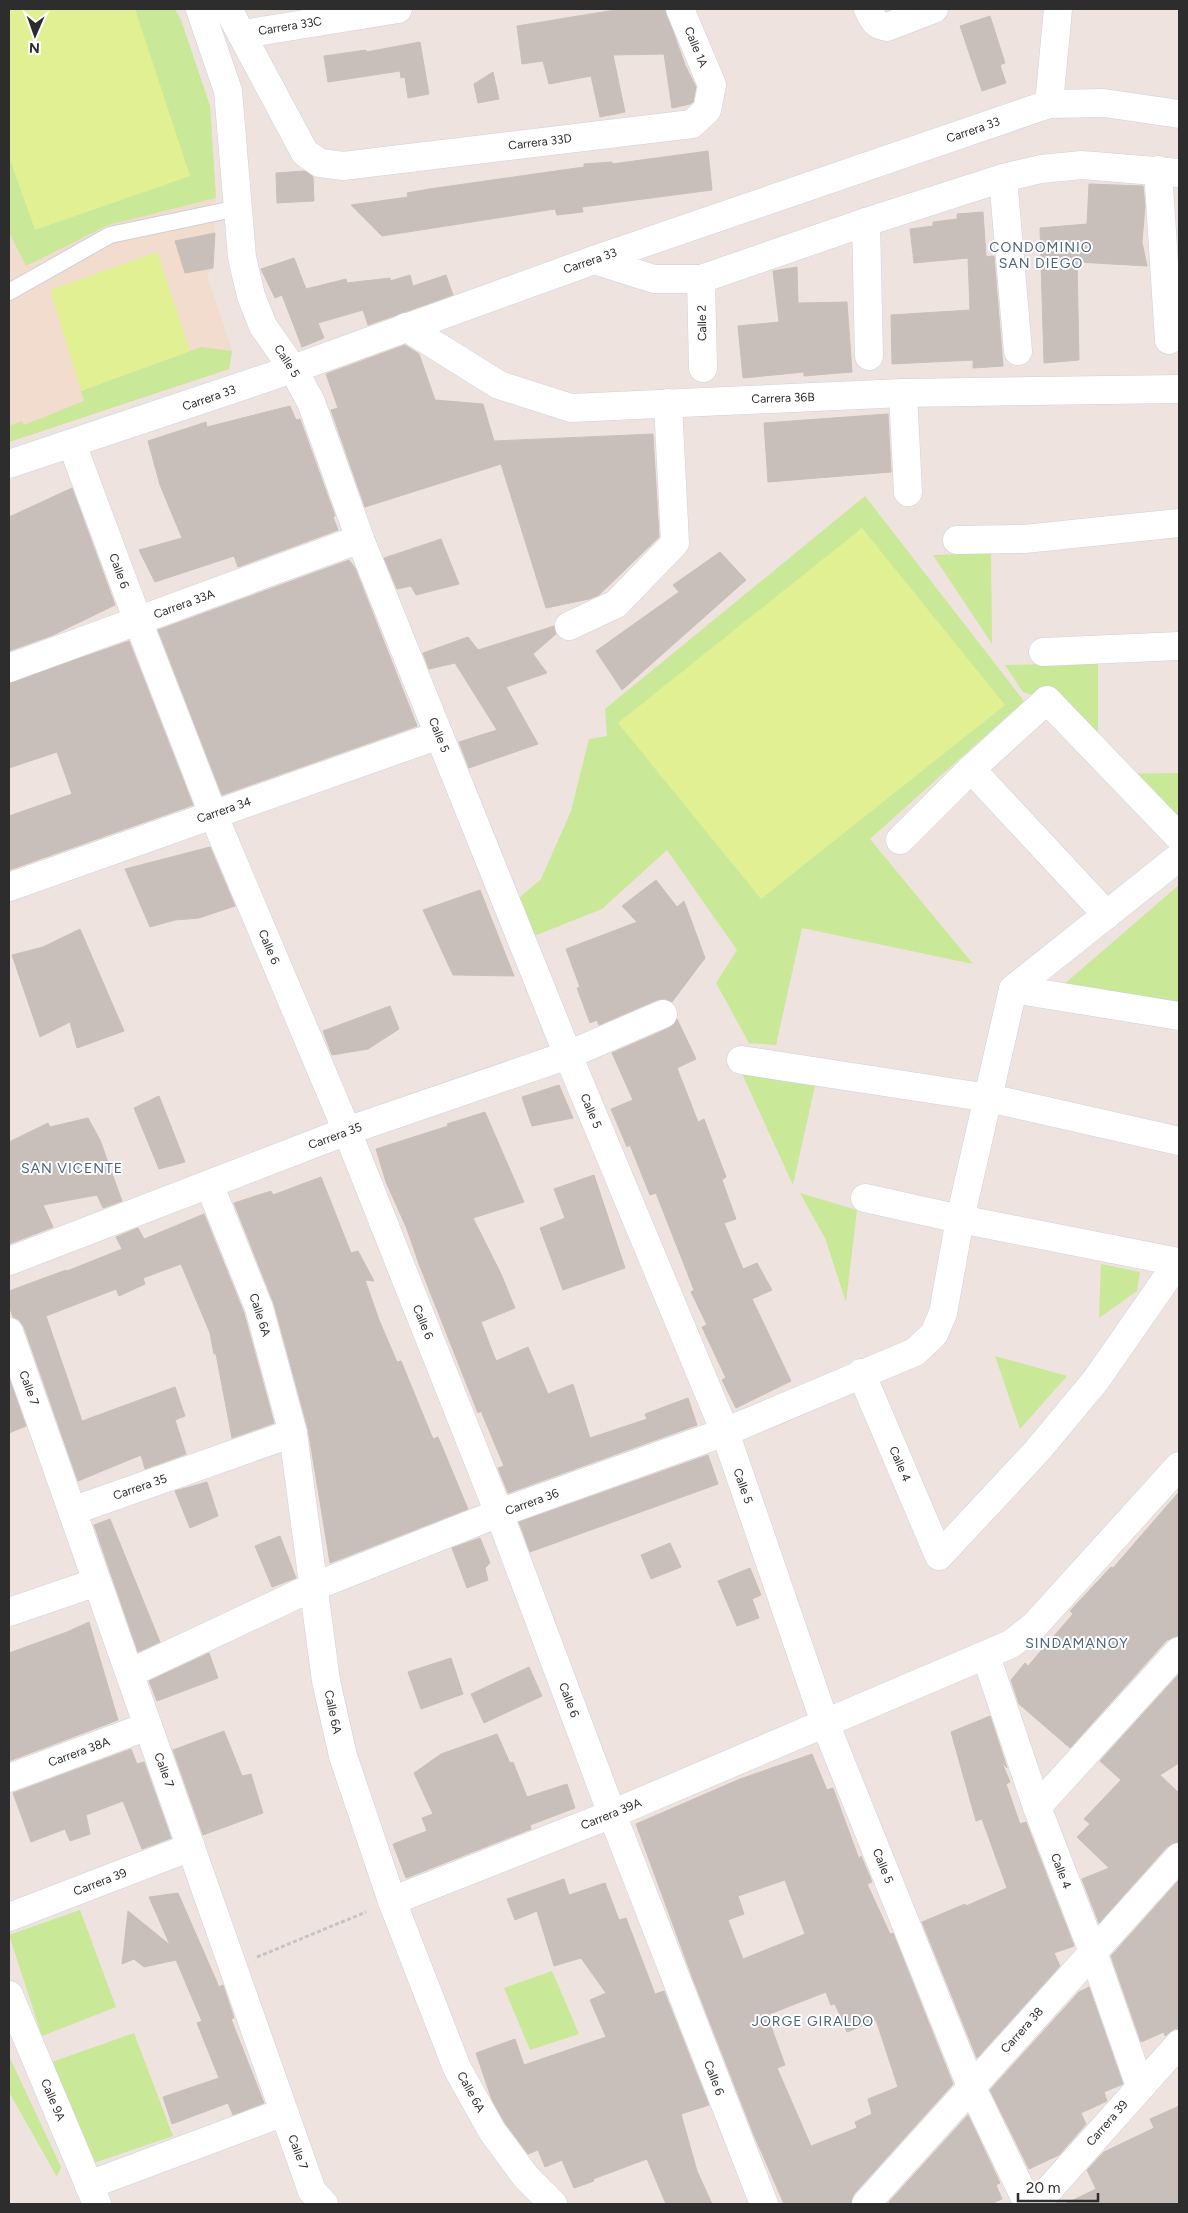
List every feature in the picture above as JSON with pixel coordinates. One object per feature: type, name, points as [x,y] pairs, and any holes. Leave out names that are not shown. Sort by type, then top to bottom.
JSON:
[{"type":"street","name":"Calle 5","points":[[200,9],[228,91],[242,257],[251,296],[263,326],[293,369],[311,402],[360,539],[568,1055],[725,1432],[825,1723],[971,2086],[1028,2204]]},
{"type":"street","name":"Carrera 33D","points":[[228,9],[305,152],[320,163],[342,166],[692,124],[707,110],[712,85]]},
{"type":"street","name":"Carrera 33C","points":[[242,34],[398,9]]},
{"type":"street","name":"Calle 1A","points":[[680,9],[712,85]]},
{"type":"street","points":[[868,9],[874,22],[879,26],[887,27],[934,9]]},
{"type":"street","points":[[1049,104],[1058,9]]},
{"type":"street","name":"Carrera 33","points":[[9,464],[293,369],[594,260],[1049,104],[1104,103],[1179,114]]},
{"type":"street","points":[[594,260],[654,279],[701,279],[866,222],[1003,178],[1041,169],[1082,164],[1168,172],[1169,340]]},
{"type":"street","points":[[1003,178],[1018,351]]},
{"type":"street","points":[[866,222],[869,356]]},
{"type":"street","name":"Calle 2","points":[[701,279],[703,368]]},
{"type":"street","name":"Carrera 36B","points":[[406,327],[499,384],[571,408],[903,393],[1179,389]]},
{"type":"street","points":[[903,393],[908,492]]},
{"type":"street","points":[[569,626],[616,604],[675,543],[668,403]]},
{"type":"street","name":"Calle 6","points":[[72,444],[213,814],[347,1131],[499,1513],[612,1814],[764,2204]]},
{"type":"street","points":[[958,540],[1024,539],[1179,523]]},
{"type":"street","name":"Carrera 33A","points":[[9,668],[360,539]]},
{"type":"street","points":[[1043,652],[1179,646]]},
{"type":"street","points":[[900,840],[971,769],[1047,700],[1179,837]]},
{"type":"street","name":"Carrera 34","points":[[9,887],[439,735]]},
{"type":"street","points":[[971,769],[1107,915]]},
{"type":"street","points":[[865,1198],[960,1220],[1013,989],[1179,857]]},
{"type":"street","points":[[1013,989],[1179,1016]]},
{"type":"street","name":"Carrera 35","points":[[9,1261],[347,1131],[568,1055],[663,1014]]},
{"type":"street","points":[[741,1060],[989,1098],[1179,1140]]},
{"type":"street","name":"Calle 6A","points":[[209,1184],[259,1308],[293,1433],[326,1681],[343,1756],[392,1901],[457,2068],[492,2131],[526,2177],[553,2204]]},
{"type":"street","name":"Carrera 36","points":[[130,1673],[313,1587],[499,1513],[725,1432],[915,1352],[934,1334],[943,1312],[960,1220]]},
{"type":"street","name":"Calle 4","points":[[862,1373],[939,1556],[1037,1451],[1096,1380],[1178,1262],[960,1220]]},
{"type":"street","name":"Calle 7","points":[[9,1332],[234,1967],[314,2200]]},
{"type":"street","name":"Carrera 35","points":[[72,1511],[293,1433]]},
{"type":"street","name":"Carrera 39A","points":[[392,1901],[612,1814],[1011,1644],[1035,1625],[1179,1466]]},
{"type":"street","points":[[9,1612],[97,1582]]},
{"type":"street","points":[[1037,1807],[1179,1650]]},
{"type":"street","name":"Calle 4","points":[[986,1656],[1037,1807],[1093,1952],[1140,2086]]},
{"type":"street","name":"Carrera 38A","points":[[9,1778],[148,1726]]},
{"type":"street","name":"Carrera 39","points":[[9,1917],[191,1847]]},
{"type":"street","name":"Carrera 38","points":[[866,2204],[1179,1857]]},
{"type":"street","name":"Calle 9A","points":[[9,1995],[93,2195]]},
{"type":"street","name":"Carrera 39","points":[[1036,2204],[1179,2044]]},
{"type":"street","points":[[93,2195],[284,2112]]},
{"type":"lane","points":[[9,292],[110,235],[238,208]]},
{"type":"path","points":[[234,1967],[392,1901]]},
{"type":"shaded area","points":[[9,9],[175,9],[181,20],[210,106],[216,198],[213,268],[207,275],[232,351],[229,369],[9,442]]},
{"type":"green space","points":[[9,9],[175,9],[181,20],[210,106],[216,198],[108,225],[26,266],[9,232]]},
{"type":"green space","points":[[9,9],[135,9],[190,176],[35,230],[9,157]]},
{"type":"green space","points":[[157,252],[190,351],[81,391],[50,290]]},
{"type":"green space","points":[[201,347],[232,351],[229,369],[9,442],[9,426],[22,421],[24,425],[84,401],[81,391]]},
{"type":"green space","points":[[865,496],[1024,701],[870,839],[973,964],[802,928],[776,1045],[749,1043],[716,983],[737,950],[667,850],[602,909],[534,936],[519,898],[541,879],[571,811],[589,739],[607,736],[605,709]]},
{"type":"green space","points":[[862,528],[1005,705],[761,899],[618,723]]},
{"type":"green space","points":[[991,553],[992,644],[933,555]]},
{"type":"green space","points":[[1098,663],[1098,758],[1042,698],[1023,692],[1005,665]]},
{"type":"green space","points":[[1179,773],[1179,820],[1114,774]]},
{"type":"green space","points":[[1179,885],[1179,1011],[1062,986]]},
{"type":"green space","points":[[737,1063],[816,1081],[793,1185]]},
{"type":"green space","points":[[800,1193],[857,1210],[846,1302],[825,1238]]},
{"type":"green space","points":[[1101,1264],[1140,1272],[1137,1291],[1099,1318]]},
{"type":"green space","points":[[995,1356],[1067,1376],[1020,1429]]},
{"type":"green space","points":[[80,1910],[116,2007],[42,2036],[9,1935]]},
{"type":"green space","points":[[552,1971],[579,2034],[530,2050],[504,1988]]},
{"type":"green space","points":[[134,2033],[173,2136],[94,2163],[52,2062]]},
{"type":"green space","points":[[9,2056],[61,2167],[57,2177],[9,2092]]},
{"type":"building","points":[[621,9],[665,9],[685,65],[696,87],[693,102],[672,108],[664,54],[613,55],[625,112],[600,117],[591,76],[549,84],[543,61],[522,64],[517,26]]},
{"type":"building","points":[[990,16],[1005,63],[1000,65],[1006,83],[982,91],[960,26]]},
{"type":"building","points":[[420,42],[429,94],[408,98],[405,77],[401,78],[400,71],[328,82],[324,56],[366,50],[366,52]]},
{"type":"building","points":[[493,72],[499,99],[478,103],[474,84]]},
{"type":"building","points":[[708,151],[712,190],[582,207],[583,212],[557,215],[555,209],[382,236],[351,205],[408,197],[407,193],[429,189],[584,167],[584,164],[612,162],[612,164]]},
{"type":"building","points":[[305,171],[313,177],[314,201],[277,203],[276,173]]},
{"type":"building","points":[[1089,184],[1143,186],[1145,206],[1142,242],[1147,266],[1077,262],[1079,360],[1044,363],[1040,228],[1087,224]]},
{"type":"building","points":[[983,212],[986,256],[978,257],[994,256],[1003,366],[973,368],[973,360],[892,364],[891,315],[970,310],[968,258],[914,263],[910,229],[933,226],[933,222],[957,219],[957,214]]},
{"type":"building","points":[[215,233],[213,268],[185,273],[175,241]]},
{"type":"building","points":[[294,258],[306,289],[346,279],[347,283],[390,278],[390,281],[410,275],[413,286],[446,275],[453,295],[368,325],[363,310],[318,323],[324,338],[302,347],[282,295],[275,298],[261,269]]},
{"type":"building","points":[[797,267],[798,303],[847,302],[852,372],[804,376],[804,372],[743,378],[738,326],[779,322],[773,271]]},
{"type":"building","points":[[405,345],[419,354],[435,400],[483,404],[494,441],[653,434],[659,537],[599,595],[589,599],[546,608],[501,464],[365,507],[331,410],[338,408],[326,374]]},
{"type":"building","points":[[290,406],[296,420],[300,419],[335,516],[333,517],[338,530],[238,567],[234,556],[155,582],[139,550],[182,538],[160,485],[148,441],[206,422],[207,427]]},
{"type":"building","points":[[888,414],[891,472],[768,482],[764,423]]},
{"type":"building","points":[[72,488],[115,605],[53,635],[9,651],[9,517]]},
{"type":"building","points":[[441,539],[459,584],[416,595],[411,586],[397,589],[384,558]]},
{"type":"building","points":[[720,552],[746,580],[622,690],[596,651],[679,592],[673,585]]},
{"type":"building","points":[[349,560],[355,568],[417,726],[222,795],[158,630]]},
{"type":"building","points":[[554,626],[556,634],[533,654],[547,673],[506,687],[538,744],[469,768],[459,742],[497,730],[455,663],[429,669],[423,653],[468,637],[478,650]]},
{"type":"building","points":[[129,641],[193,805],[9,870],[9,816],[72,794],[57,752],[9,768],[9,683]]},
{"type":"building","points":[[210,847],[235,906],[199,918],[175,920],[150,927],[125,869]]},
{"type":"building","points":[[656,880],[677,907],[684,901],[705,958],[672,1002],[665,999],[657,1000],[599,1025],[597,1020],[590,1023],[577,988],[580,987],[566,949],[637,922],[622,906]]},
{"type":"building","points":[[480,890],[514,976],[453,975],[423,910]]},
{"type":"building","points":[[80,929],[124,1031],[77,1048],[70,1022],[40,1037],[12,955],[43,947]]},
{"type":"building","points":[[390,1006],[399,1029],[368,1049],[332,1055],[323,1031]]},
{"type":"building","points":[[677,1019],[696,1059],[677,1068],[698,1122],[704,1119],[726,1177],[722,1180],[736,1219],[724,1223],[743,1269],[757,1263],[772,1290],[752,1299],[791,1381],[736,1408],[722,1380],[726,1378],[702,1327],[707,1325],[691,1292],[694,1290],[656,1193],[650,1195],[630,1145],[627,1147],[611,1109],[633,1100],[612,1053],[669,1028]]},
{"type":"building","points":[[559,1085],[573,1118],[532,1126],[522,1097]]},
{"type":"building","points":[[159,1096],[185,1162],[159,1169],[134,1108]]},
{"type":"building","points":[[485,1112],[524,1202],[473,1218],[501,1274],[515,1308],[481,1322],[496,1361],[528,1347],[548,1394],[573,1384],[590,1438],[647,1419],[645,1414],[688,1398],[697,1425],[508,1493],[498,1468],[504,1466],[481,1411],[478,1413],[407,1229],[386,1182],[376,1149]]},
{"type":"building","points":[[88,1118],[100,1140],[122,1201],[103,1208],[97,1195],[43,1205],[53,1227],[9,1244],[9,1142],[48,1123],[50,1127]]},
{"type":"building","points":[[594,1175],[625,1268],[563,1290],[540,1228],[565,1218],[554,1189]]},
{"type":"building","points":[[321,1177],[351,1253],[358,1251],[374,1281],[365,1280],[379,1320],[397,1362],[401,1361],[433,1439],[438,1437],[468,1509],[330,1563],[308,1429],[274,1304],[234,1203],[271,1191],[273,1195]]},
{"type":"building","points":[[204,1214],[244,1313],[274,1423],[232,1438],[216,1354],[214,1354],[210,1333],[181,1264],[143,1278],[145,1284],[119,1296],[116,1289],[46,1316],[82,1421],[175,1387],[185,1416],[175,1420],[186,1454],[145,1469],[141,1455],[78,1481],[24,1327],[19,1320],[13,1317],[9,1306],[9,1291],[122,1249],[116,1237],[138,1228],[144,1239]]},
{"type":"building","points":[[9,1378],[26,1426],[9,1433]]},
{"type":"building","points":[[708,1455],[718,1484],[530,1552],[519,1522]]},
{"type":"building","points":[[207,1482],[218,1516],[190,1528],[175,1491]]},
{"type":"building","points":[[1179,1492],[1179,1636],[1167,1640],[1070,1748],[1019,1704],[1011,1680],[1025,1663],[1028,1666],[1073,1614],[1070,1611],[1111,1567],[1113,1568]]},
{"type":"building","points":[[110,1519],[160,1642],[138,1652],[94,1525]]},
{"type":"building","points":[[280,1536],[296,1578],[272,1587],[255,1546]]},
{"type":"building","points":[[480,1538],[490,1563],[485,1568],[488,1580],[467,1588],[452,1548]]},
{"type":"building","points":[[670,1543],[681,1567],[651,1579],[641,1555]]},
{"type":"building","points":[[750,1568],[761,1595],[752,1599],[759,1618],[737,1626],[718,1581]]},
{"type":"building","points":[[89,1622],[118,1720],[9,1761],[9,1653]]},
{"type":"building","points":[[209,1653],[218,1678],[157,1701],[149,1681]]},
{"type":"building","points":[[451,1658],[463,1694],[421,1709],[408,1672]]},
{"type":"building","points":[[529,1667],[542,1696],[484,1723],[471,1694]]},
{"type":"building","points":[[1179,1674],[1179,1763],[1160,1775],[1179,1793],[1179,1842],[1167,1847],[1099,1923],[1082,1879],[1109,1868],[1077,1837],[1090,1824],[1084,1819],[1121,1780],[1100,1761]]},
{"type":"building","points":[[990,1716],[1007,1768],[1002,1763],[1010,1782],[1006,1784],[1020,1824],[1026,1822],[1074,1946],[1054,1953],[1060,1966],[977,2058],[922,1922],[1007,1888],[982,1819],[976,1821],[951,1732]]},
{"type":"building","points":[[224,1731],[242,1776],[251,1774],[263,1813],[203,1835],[173,1750]]},
{"type":"building","points":[[497,1734],[510,1763],[513,1762],[527,1797],[567,1784],[575,1808],[530,1825],[531,1829],[406,1878],[393,1844],[427,1831],[422,1818],[433,1814],[414,1773],[441,1754]]},
{"type":"building","points":[[131,1749],[137,1764],[144,1762],[171,1838],[142,1849],[123,1801],[86,1815],[90,1834],[70,1841],[65,1829],[31,1842],[13,1793]]},
{"type":"building","points":[[812,1754],[827,1790],[833,1788],[859,1859],[861,1856],[872,1882],[867,1884],[890,1934],[893,1933],[953,2084],[854,2194],[851,2204],[784,2204],[754,2135],[693,1979],[636,1824],[740,1779]],"holes":[[[785,1880],[805,1934],[743,1959],[728,1920],[744,1914],[738,1896]],[[826,1992],[831,2005],[835,2004],[847,2032],[876,2020],[898,2087],[868,2099],[872,2114],[855,2122],[857,2128],[811,2146],[777,2068],[785,2065],[767,2015]]]},
{"type":"building","points":[[564,1879],[569,1895],[605,1883],[619,1920],[626,1918],[655,1994],[664,1991],[709,2105],[681,2114],[697,2171],[712,2204],[666,2204],[647,2159],[574,2188],[562,2160],[545,2167],[538,2150],[528,2154],[505,2123],[492,2100],[476,2053],[515,2039],[524,2065],[606,2037],[590,2000],[606,1993],[581,1958],[554,1966],[537,1911],[515,1920],[507,1899]]},
{"type":"building","points":[[1179,1880],[1179,2029],[1174,2029],[1165,2036],[1164,2032],[1141,2042],[1111,1956]]},
{"type":"building","points":[[178,1893],[219,1987],[223,1985],[234,2018],[231,2019],[264,2103],[233,2115],[228,2103],[172,2124],[163,2097],[219,2078],[197,2023],[202,2021],[176,1960],[144,1967],[134,1959],[122,1964],[128,1911],[170,1945],[149,1897]]},
{"type":"building","points":[[1089,1987],[1123,2084],[1104,2092],[1107,2101],[1081,2113],[1086,2124],[1059,2155],[1029,2169],[990,2090],[1079,1992]]},
{"type":"building","points":[[1179,2106],[1179,2204],[1065,2204],[1096,2189],[1087,2170],[1104,2152],[1154,2128],[1150,2119]]},
{"type":"building","points":[[968,2115],[1000,2183],[996,2185],[1002,2199],[991,2204],[891,2204],[889,2202]]},
{"type":"district","name":"CONDOMINIO SAN DIEGO","points":[[1041,256]]},
{"type":"district","name":"SAN VICENTE","points":[[72,1168]]},
{"type":"district","name":"SINDAMANOY","points":[[1077,1643]]},
{"type":"district","name":"JORGE GIRALDO","points":[[813,2021]]}]
